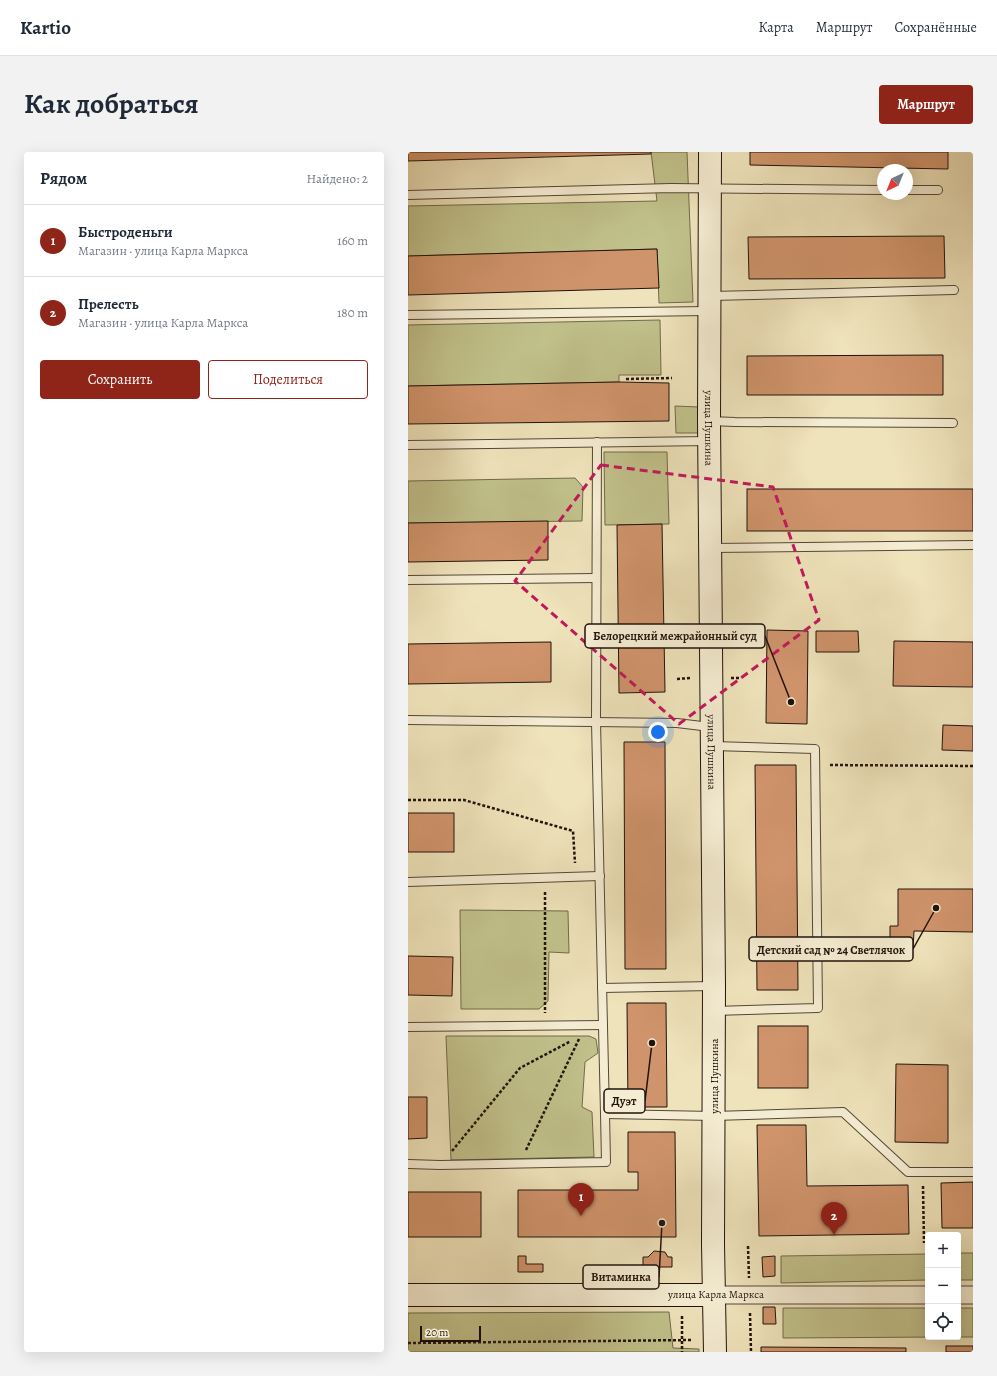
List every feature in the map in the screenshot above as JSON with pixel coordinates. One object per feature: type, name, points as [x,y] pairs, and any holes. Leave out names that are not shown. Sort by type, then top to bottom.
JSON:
[{"type":"main road","name":"улица Пушкина","points":[[707,1346],[714,1294],[714,986],[709,431],[710,152]]},
{"type":"main road","name":"улица Карла Маркса","points":[[408,1296],[714,1294]]},
{"type":"street","name":"улица Карла Маркса","points":[[714,1294],[925,1295]]},
{"type":"street","points":[[961,1295],[973,1295]]},
{"type":"lane","points":[[408,195],[710,188],[877,190]]},
{"type":"lane","points":[[913,190],[938,190]]},
{"type":"lane","points":[[408,315],[709,304],[954,290]]},
{"type":"lane","points":[[408,444],[597,442],[709,431],[743,422],[953,423]]},
{"type":"lane","points":[[408,1164],[440,1165],[606,1162],[596,722],[597,442]]},
{"type":"lane","points":[[710,548],[973,545]]},
{"type":"lane","points":[[408,580],[596,578]]},
{"type":"lane","points":[[408,720],[677,723],[711,736],[815,749],[818,1008],[714,1011]]},
{"type":"lane","points":[[408,882],[600,876]]},
{"type":"lane","points":[[602,988],[714,986]]},
{"type":"lane","points":[[408,1027],[604,1025]]},
{"type":"lane","points":[[605,1114],[714,1116],[843,1112],[908,1172],[973,1172]]},
{"type":"path","points":[[626,378],[672,378]]},
{"type":"path","points":[[677,679],[691,678]]},
{"type":"path","points":[[815,765],[973,766]]},
{"type":"path","points":[[408,800],[464,800],[573,831],[576,877]]},
{"type":"path","points":[[545,878],[545,1025]]},
{"type":"path","points":[[440,1165],[520,1068],[581,1035],[520,1163]]},
{"type":"path","points":[[923,1172],[924,1244]]},
{"type":"path","points":[[682,1311],[682,1352]]},
{"type":"path","points":[[750,1340],[751,1352]]},
{"type":"path","points":[[408,1343],[682,1341],[707,1346]]},
{"type":"highlighted area","points":[[601,465],[773,487],[819,620],[679,724],[515,581]]},
{"type":"green space","points":[[651,152],[687,152],[693,302],[659,303],[657,249],[408,256],[408,206],[657,201]]},
{"type":"green space","points":[[660,320],[661,375],[619,375],[619,382],[408,386],[408,325]]},
{"type":"green space","points":[[675,406],[699,407],[700,433],[676,433]]},
{"type":"green space","points":[[604,452],[667,452],[669,524],[605,525]]},
{"type":"green space","points":[[575,478],[583,487],[582,521],[408,523],[408,481]]},
{"type":"green space","points":[[460,910],[568,911],[569,953],[549,952],[548,1001],[539,1009],[461,1009]]},
{"type":"green space","points":[[446,1036],[589,1036],[596,1039],[598,1053],[585,1062],[582,1107],[592,1112],[594,1157],[451,1160]]},
{"type":"green space","points":[[961,1253],[973,1253],[973,1280],[961,1280]]},
{"type":"green space","points":[[925,1254],[925,1280],[781,1283],[781,1256]]},
{"type":"green space","points":[[783,1308],[925,1308],[925,1337],[783,1338]]},
{"type":"green space","points":[[961,1308],[973,1308],[973,1337],[961,1337]]},
{"type":"green space","points":[[669,1312],[673,1348],[699,1349],[699,1352],[408,1352],[408,1313]]},
{"type":"building","points":[[408,152],[651,152],[651,154],[408,161]]},
{"type":"building","points":[[750,152],[948,152],[948,169],[913,168],[913,164],[877,164],[877,168],[750,165]]},
{"type":"building","points":[[944,236],[945,278],[749,279],[748,237]]},
{"type":"building","points":[[657,249],[659,288],[408,295],[408,256]]},
{"type":"building","points":[[943,355],[943,395],[747,395],[747,356]]},
{"type":"building","points":[[619,382],[669,383],[669,421],[408,424],[408,386]]},
{"type":"building","points":[[747,489],[973,489],[973,531],[747,531]]},
{"type":"building","points":[[548,521],[548,560],[408,562],[408,523]]},
{"type":"building","points":[[662,524],[665,692],[619,693],[617,525]]},
{"type":"building","points":[[767,630],[808,631],[807,724],[766,723]]},
{"type":"building","points":[[816,631],[858,631],[859,652],[816,652]]},
{"type":"building","points":[[894,641],[973,642],[973,687],[893,686]]},
{"type":"building","points":[[551,642],[551,682],[408,684],[408,644]]},
{"type":"building","points":[[943,725],[973,726],[973,751],[942,750]]},
{"type":"building","points":[[624,742],[665,742],[666,969],[625,969]]},
{"type":"building","points":[[755,765],[796,765],[798,990],[757,990]]},
{"type":"building","points":[[408,813],[454,813],[454,852],[408,852]]},
{"type":"building","points":[[898,889],[973,889],[973,932],[914,931],[913,949],[890,949],[890,926],[898,926]]},
{"type":"building","points":[[408,956],[453,957],[452,996],[408,995]]},
{"type":"building","points":[[627,1003],[666,1003],[667,1107],[628,1107]]},
{"type":"building","points":[[758,1026],[808,1026],[808,1088],[758,1088]]},
{"type":"building","points":[[896,1064],[948,1065],[948,1143],[895,1142]]},
{"type":"building","points":[[408,1097],[427,1097],[427,1138],[408,1139]]},
{"type":"building","points":[[757,1125],[806,1125],[807,1186],[908,1185],[909,1234],[759,1236]]},
{"type":"building","points":[[628,1132],[675,1132],[676,1237],[518,1237],[518,1190],[638,1190],[638,1172],[628,1172]]},
{"type":"building","points":[[973,1182],[973,1228],[942,1228],[941,1183]]},
{"type":"building","points":[[408,1192],[481,1192],[481,1237],[408,1237]]},
{"type":"building","points":[[654,1251],[665,1252],[668,1257],[672,1257],[672,1267],[643,1267],[643,1257],[648,1257]]},
{"type":"building","points":[[518,1256],[526,1256],[526,1264],[543,1264],[543,1272],[518,1272]]},
{"type":"building","points":[[775,1256],[775,1276],[763,1277],[762,1257]]},
{"type":"building","points":[[763,1307],[775,1307],[776,1324],[763,1324]]},
{"type":"building","points":[[946,1346],[973,1346],[973,1352],[946,1352]]},
{"type":"building","points":[[761,1347],[906,1348],[906,1352],[761,1352]]},
{"type":"place","name":"Белорецкий межрайонный суд","points":[[791,702]]},
{"type":"place","name":"Детский сад № 24 Светлячок","points":[[936,908]]},
{"type":"place","name":"Дуэт","points":[[652,1043]]},
{"type":"place","name":"Быстроденьги","points":[[581,1216]]},
{"type":"place","name":"Витаминка","points":[[662,1223]]},
{"type":"place","name":"Прелесть","points":[[834,1235]]}]
